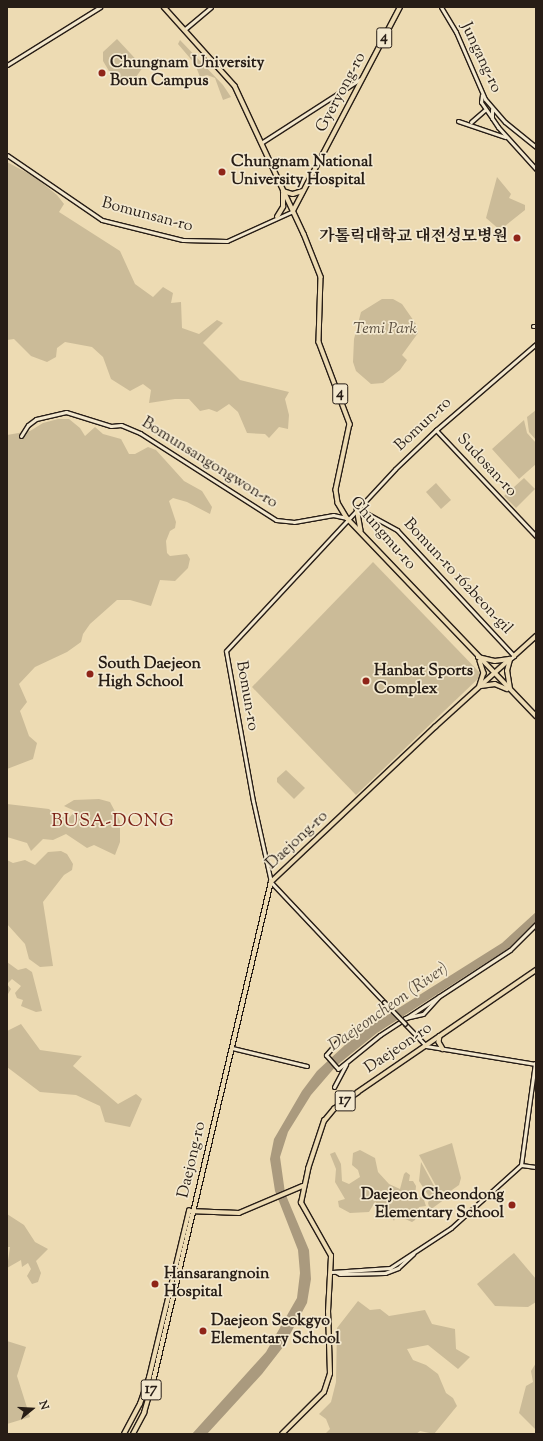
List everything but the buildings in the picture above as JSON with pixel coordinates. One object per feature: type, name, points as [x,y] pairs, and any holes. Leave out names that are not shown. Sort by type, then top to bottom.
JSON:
[{"type":"main road","points":[[7,65],[100,7]]},
{"type":"main road","name":"Chungmu-ro","points":[[164,7],[235,86],[293,211],[321,277],[319,342],[350,418],[349,434],[336,490],[338,503],[347,518],[494,674],[536,716]]},
{"type":"main road","points":[[185,29],[211,7]]},
{"type":"main road","name":"Gyeryong-ro","points":[[293,211],[366,75],[400,7]]},
{"type":"main road","name":"Jungang-ro","points":[[441,7],[456,32],[482,95],[492,109],[536,147]]},
{"type":"main road","points":[[262,143],[366,75]]},
{"type":"main road","points":[[482,95],[480,98],[485,110],[536,169]]},
{"type":"main road","points":[[492,109],[492,118]]},
{"type":"main road","points":[[471,122],[480,117],[485,110]]},
{"type":"main road","points":[[458,121],[493,131],[509,139]]},
{"type":"main road","name":"Bomunsan-ro","points":[[7,155],[15,158],[102,220],[183,240],[227,241],[293,211]]},
{"type":"main road","points":[[277,217],[283,207],[283,191],[297,194],[304,191]]},
{"type":"main road","name":"Bomun-ro","points":[[271,882],[226,651],[357,508],[436,430],[536,344]]},
{"type":"main road","name":"Bomunsangongwon-ro","points":[[21,436],[28,425],[36,419],[66,412],[111,426],[121,425],[140,433],[276,520],[294,522],[333,515],[347,518]]},
{"type":"main road","name":"Sudosan-ro","points":[[436,430],[536,536]]},
{"type":"main road","points":[[357,508],[361,532]]},
{"type":"main road","name":"Bomun-ro 162beon-gil","points":[[357,508],[397,530],[512,658]]},
{"type":"main road","name":"Daejong-ro","points":[[133,1434],[144,1413],[154,1378],[271,882],[480,686],[536,636]]},
{"type":"main road","points":[[477,656],[495,661],[512,658]]},
{"type":"main road","points":[[477,656],[484,672],[480,686],[494,684],[510,690]]},
{"type":"main road","points":[[510,690],[506,671],[512,658]]},
{"type":"main road","points":[[271,882],[426,1046],[535,1063],[521,1165],[451,1228],[413,1254],[398,1268],[385,1273],[340,1274],[334,1272]]},
{"type":"main road","points":[[338,1036],[339,1040],[326,1056],[336,1068],[346,1062],[369,1042],[440,994],[510,950],[536,924]]},
{"type":"main road","name":"Daejeon-ro","points":[[282,1434],[328,1385],[330,1358],[328,1312],[334,1272],[328,1248],[302,1204],[304,1186],[317,1137],[327,1116],[536,970]]},
{"type":"main road","points":[[406,1018],[423,1014],[440,994]]},
{"type":"main road","points":[[440,1036],[439,1042],[443,1049]]},
{"type":"main road","points":[[232,1048],[307,1066]]},
{"type":"main road","points":[[334,1087],[346,1062]]},
{"type":"main road","points":[[521,1165],[536,1167]]},
{"type":"main road","points":[[193,1211],[239,1213],[274,1199],[290,1190],[304,1186]]},
{"type":"main road","name":"Daejong-ro","points":[[124,1434],[140,1404],[149,1378],[189,1212],[193,1211]]},
{"type":"green space","points":[[117,39],[143,67],[136,77],[126,82],[112,76],[103,61],[103,52]]},
{"type":"green space","points":[[180,40],[223,85],[231,97],[223,100],[215,78],[207,75],[200,77],[195,64],[178,44]]},
{"type":"green space","points":[[7,162],[35,177],[57,195],[64,204],[59,212],[120,251],[135,284],[153,297],[163,287],[173,293],[171,303],[181,302],[182,328],[199,334],[217,320],[223,323],[203,343],[240,380],[289,392],[285,399],[289,415],[288,429],[279,427],[269,438],[265,434],[247,433],[238,412],[229,404],[217,412],[209,409],[200,411],[189,399],[175,399],[149,403],[151,390],[143,384],[130,391],[111,379],[103,357],[92,347],[65,342],[57,348],[56,357],[47,362],[31,356],[14,339],[7,340]]},
{"type":"green space","points":[[497,177],[511,194],[509,198],[525,205],[525,210],[500,230],[486,218]]},
{"type":"green space","name":"Temi Park","points":[[382,299],[393,299],[402,304],[416,324],[418,333],[402,355],[407,360],[400,370],[383,383],[371,384],[356,371],[353,362],[354,339],[361,312]]},
{"type":"green space","points":[[536,410],[536,440],[529,432],[527,417]]},
{"type":"green space","points":[[58,419],[69,419],[80,428],[85,436],[95,427],[103,434],[121,439],[129,454],[135,454],[148,447],[156,450],[184,481],[202,491],[212,507],[210,514],[187,502],[173,498],[169,501],[176,522],[175,528],[170,531],[166,541],[167,553],[170,556],[187,554],[190,559],[188,568],[175,581],[160,580],[151,606],[130,600],[117,600],[90,624],[83,634],[81,642],[67,652],[35,667],[19,684],[27,702],[20,711],[29,736],[37,743],[33,759],[7,769],[7,435],[30,431],[43,423]]},
{"type":"green space","points":[[524,420],[527,433],[536,443],[536,464],[519,479],[492,449]]},
{"type":"green space","points":[[524,478],[535,489],[516,508],[504,496]]},
{"type":"green space","points":[[436,483],[451,500],[441,509],[426,492]]},
{"type":"green space","name":"Hanbat Sports Complex","points":[[373,562],[482,675],[356,795],[252,687]]},
{"type":"green space","points":[[286,770],[305,788],[294,799],[277,782],[277,778]]},
{"type":"green space","points":[[99,799],[110,802],[120,821],[120,842],[115,855],[94,845],[87,848],[66,834],[53,840],[43,839],[31,851],[27,843],[7,837],[7,804],[49,809],[57,816],[69,818],[75,811],[64,806],[74,800]]},
{"type":"green space","points":[[61,851],[67,854],[73,864],[72,870],[64,875],[43,902],[53,966],[40,967],[29,959],[25,944],[7,924],[7,860],[13,863],[25,860],[35,865],[48,852]]},
{"type":"green space","points":[[7,962],[18,970],[26,968],[32,972],[42,1011],[36,1012],[21,1006],[23,1000],[17,998],[15,993],[21,986],[12,979],[7,984]]},
{"type":"green space","points":[[7,984],[11,989],[8,994],[7,992]]},
{"type":"green space","points":[[21,1024],[40,1050],[82,1056],[73,1066],[118,1104],[136,1094],[142,1099],[130,1127],[105,1122],[100,1106],[76,1095],[40,1092],[7,1067],[7,1031]]},
{"type":"green space","points":[[452,1143],[461,1178],[459,1185],[442,1197],[419,1155]]},
{"type":"green space","points":[[360,1150],[375,1158],[378,1172],[389,1184],[400,1189],[404,1174],[406,1172],[410,1175],[409,1181],[413,1181],[416,1186],[415,1198],[423,1197],[426,1206],[419,1207],[415,1220],[412,1222],[396,1215],[394,1221],[389,1212],[375,1202],[369,1212],[350,1213],[339,1207],[338,1201],[345,1199],[335,1182],[336,1169],[330,1154],[335,1152],[341,1164],[342,1181],[349,1184],[360,1177],[358,1170],[352,1165],[353,1153]]},
{"type":"green space","points":[[421,1162],[440,1197],[445,1199],[430,1210],[428,1203],[430,1198],[419,1181]]},
{"type":"green space","points":[[7,1214],[24,1225],[35,1242],[48,1249],[36,1261],[41,1273],[38,1282],[32,1284],[27,1276],[31,1269],[28,1263],[22,1267],[21,1260],[7,1268],[10,1247],[7,1247]]},
{"type":"green space","points":[[514,1253],[536,1279],[536,1302],[528,1307],[495,1306],[477,1284]]},
{"type":"green space","points":[[358,1301],[370,1310],[380,1309],[389,1316],[425,1310],[432,1324],[455,1329],[456,1349],[470,1357],[458,1369],[428,1345],[407,1349],[413,1360],[426,1365],[438,1374],[446,1393],[453,1398],[457,1406],[434,1434],[420,1431],[416,1434],[325,1434],[330,1429],[326,1419],[319,1414],[331,1402],[336,1382],[337,1328]]},
{"type":"green space","points":[[7,1341],[26,1347],[17,1376],[30,1417],[7,1424]]},
{"type":"green space","points":[[536,1363],[536,1430],[519,1413],[526,1386],[533,1382],[531,1371]]},
{"type":"shaded area","points":[[536,912],[536,921],[509,948],[377,1033],[336,1066],[311,1095],[288,1132],[280,1157],[285,1193],[309,1250],[311,1279],[307,1303],[283,1347],[262,1374],[207,1434],[192,1434],[266,1352],[297,1298],[300,1273],[298,1250],[275,1191],[270,1159],[274,1139],[302,1091],[317,1071],[345,1045],[370,1026],[502,943]]},
{"type":"place","name":"Chungnam University Boun Campus","points":[[102,73]]},
{"type":"place","name":"Chungnam National University Hospital","points":[[222,172]]},
{"type":"place","name":"가톨릭대학교 대전성모병원","points":[[517,238]]},
{"type":"place","name":"South Daejeon High School","points":[[90,674]]},
{"type":"place","name":"Hanbat Sports Complex","points":[[366,681]]},
{"type":"place","name":"Daejeon Cheondong Elementary School","points":[[512,1205]]},
{"type":"place","name":"Hansarangnoin Hospital","points":[[155,1284]]},
{"type":"place","name":"Daejeon Seokgyo Elementary School","points":[[203,1331]]},
{"type":"district","name":"BUSA-DONG","points":[[113,822]]},
{"type":"water label","name":"Daejeoncheon (River)","points":[[389,1008]]}]
